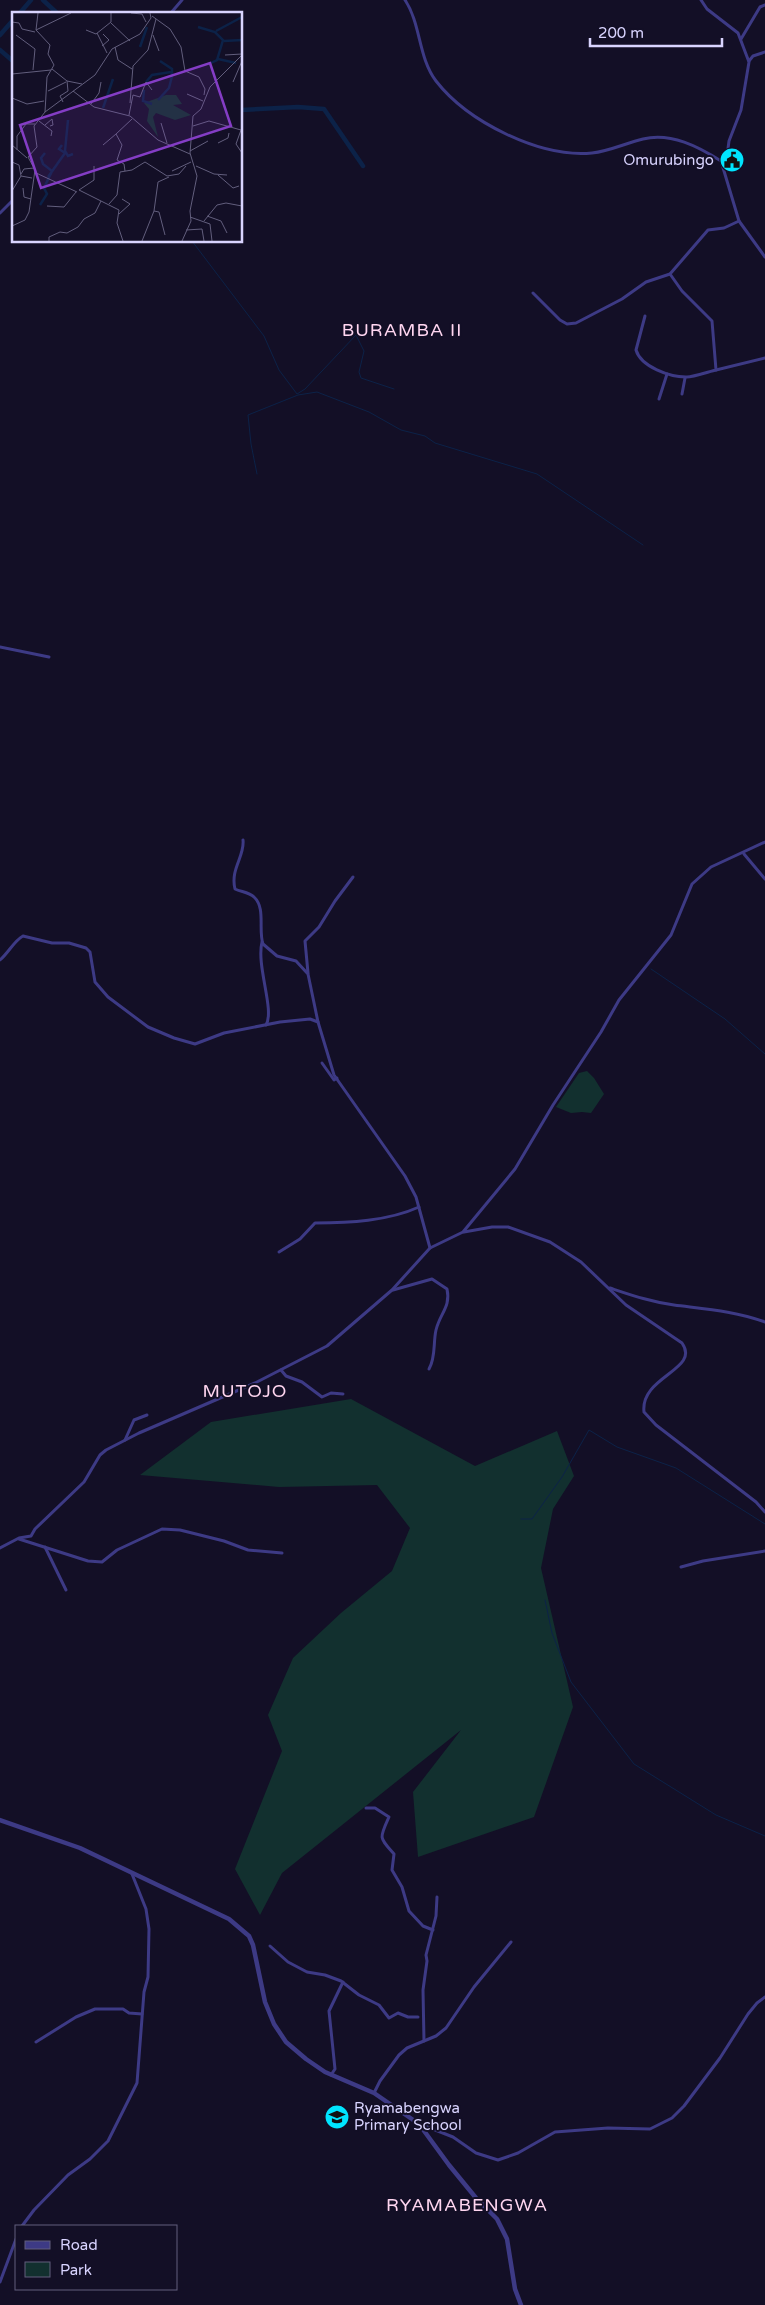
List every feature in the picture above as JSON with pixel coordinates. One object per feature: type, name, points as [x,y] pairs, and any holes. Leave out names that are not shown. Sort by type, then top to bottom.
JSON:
[{"type":"street","points":[[172,12],[182,0]]},
{"type":"street","points":[[405,0],[411,8],[427,64],[435,79],[463,109],[486,124],[521,140],[569,153],[594,153],[616,149],[645,138],[689,143],[721,161],[739,221],[765,257]]},
{"type":"street","points":[[701,0],[706,8],[722,19],[741,39],[749,62],[741,110],[729,141],[727,156],[721,161]]},
{"type":"street","points":[[741,39],[760,7],[765,5]]},
{"type":"street","points":[[749,62],[754,56],[765,52]]},
{"type":"street","points":[[0,213],[12,201]]},
{"type":"street","points":[[533,293],[560,320],[567,324],[576,323],[622,299],[646,282],[670,274],[708,230],[724,228],[739,221]]},
{"type":"street","points":[[670,274],[682,291],[712,321],[716,370]]},
{"type":"street","points":[[645,316],[636,346],[636,353],[642,360],[667,374],[685,378],[765,358]]},
{"type":"street","points":[[659,399],[667,374]]},
{"type":"street","points":[[682,394],[685,378]]},
{"type":"street","points":[[0,647],[49,657]]},
{"type":"street","points":[[243,840],[243,851],[238,860],[234,884],[235,889],[248,893],[256,900],[261,919],[262,941],[259,952],[268,1010],[266,1025]]},
{"type":"street","points":[[463,1232],[515,1169],[619,1000],[671,936],[692,884],[711,866],[744,854],[765,842]]},
{"type":"street","points":[[744,854],[765,879]]},
{"type":"street","points":[[353,878],[335,901],[320,927],[305,941],[308,974],[318,1022],[336,1078],[404,1176],[419,1207],[430,1248]]},
{"type":"street","points":[[0,960],[23,936],[86,948],[90,952],[95,982],[108,997],[156,1031],[188,1042],[202,1042],[224,1033],[266,1025],[310,1019],[318,1022]]},
{"type":"street","points":[[262,941],[278,956],[296,961],[308,974]]},
{"type":"street","points":[[322,1063],[329,1075],[334,1080],[336,1078]]},
{"type":"street","points":[[278,1252],[302,1238],[315,1223],[356,1222],[404,1214],[419,1207]]},
{"type":"street","points":[[0,1548],[19,1538],[31,1536],[35,1529],[84,1482],[100,1455],[124,1441],[328,1346],[392,1290],[430,1248],[463,1232],[508,1226],[524,1231],[564,1250],[626,1305],[677,1339],[686,1349],[681,1365],[656,1382],[646,1394],[643,1406],[647,1417],[706,1466],[756,1502],[765,1512]]},
{"type":"street","points":[[392,1290],[432,1279],[447,1289],[448,1307],[439,1319],[436,1328],[434,1359],[428,1369]]},
{"type":"street","points":[[607,1287],[639,1298],[673,1305],[722,1310],[765,1322]]},
{"type":"street","points":[[280,1370],[286,1376],[302,1382],[322,1396],[331,1393],[343,1394]]},
{"type":"street","points":[[124,1441],[134,1420],[147,1415]]},
{"type":"street","points":[[19,1538],[88,1561],[102,1562],[117,1550],[162,1529],[180,1530],[224,1541],[248,1550],[282,1553]]},
{"type":"street","points":[[45,1547],[66,1590]]},
{"type":"street","points":[[682,1567],[703,1561],[765,1551]]},
{"type":"street","points":[[366,1808],[375,1808],[388,1817],[383,1829],[383,1837],[384,1844],[394,1854],[392,1870],[402,1887],[409,1911],[423,1926],[433,1930]]},
{"type":"street","points":[[0,1820],[62,1840],[229,1920],[245,1931],[253,1945],[265,2002],[274,2024],[293,2048],[331,2075],[374,2093],[419,2124],[453,2137],[476,2153],[498,2160],[556,2132],[608,2128],[650,2129],[672,2118],[684,2106],[720,2058],[748,2014],[757,2003],[765,1998]]},
{"type":"street","points":[[23,2225],[34,2210],[68,2175],[90,2159],[108,2141],[137,2083],[144,1992],[149,1971],[148,1919],[140,1892],[132,1874]]},
{"type":"street","points":[[424,2041],[422,1990],[427,1947],[433,1930],[437,1897]]},
{"type":"street","points":[[374,2093],[380,2081],[399,2055],[408,2048],[436,2036],[446,2028],[474,1987],[511,1942]]},
{"type":"street","points":[[270,1946],[288,1962],[307,1972],[325,1975],[343,1982],[359,1995],[379,2004],[389,2018],[398,2013],[408,2017],[418,2017]]},
{"type":"street","points":[[331,2075],[335,2069],[330,2010],[343,1982]]},
{"type":"street","points":[[36,2042],[76,2017],[95,2009],[115,2008],[129,2013],[142,2014]]},
{"type":"street","points":[[419,2124],[449,2165],[501,2224],[507,2239],[515,2289],[521,2305]]},
{"type":"street","points":[[0,2282],[15,2242]]},
{"type":"green space","points":[[587,1071],[604,1094],[591,1113],[571,1113],[556,1107],[579,1073]]},
{"type":"green space","points":[[351,1399],[475,1466],[557,1431],[574,1476],[553,1509],[541,1568],[573,1707],[534,1817],[418,1857],[413,1792],[461,1730],[282,1873],[260,1915],[235,1869],[282,1751],[268,1715],[293,1658],[341,1613],[392,1571],[410,1528],[377,1485],[279,1487],[140,1475],[211,1422]]},
{"type":"waterway","points":[[21,12],[31,0]]},
{"type":"waterway","points":[[43,0],[56,12]]},
{"type":"waterway","points":[[0,35],[12,21]]},
{"type":"waterway","points":[[0,50],[12,60]]},
{"type":"waterway","points":[[242,110],[298,107],[324,109],[363,166]]},
{"type":"waterway","points":[[193,242],[264,336],[279,370],[297,394],[305,389],[356,335],[364,351],[359,372],[361,378],[394,389]]},
{"type":"waterway","points":[[257,474],[248,415],[298,395],[317,392],[369,412],[401,430],[425,436],[435,443],[537,474],[643,545]]},
{"type":"waterway","points":[[651,969],[725,1019],[765,1054]]},
{"type":"waterway","points":[[521,1519],[532,1519],[562,1477],[589,1430],[617,1447],[676,1468],[765,1524]]},
{"type":"waterway","points":[[545,1600],[552,1633],[571,1682],[634,1764],[716,1815],[765,1836]]},
{"type":"place","name":"Omurubingo","points":[[732,160]]},
{"type":"place","name":"Ryamabengwa Primary School","points":[[337,2117]]},
{"type":"district","name":"BURAMBA II","points":[[402,330]]},
{"type":"district","name":"MUTOJO","points":[[245,1391]]},
{"type":"district","name":"RYAMABENGWA","points":[[467,2205]]}]
